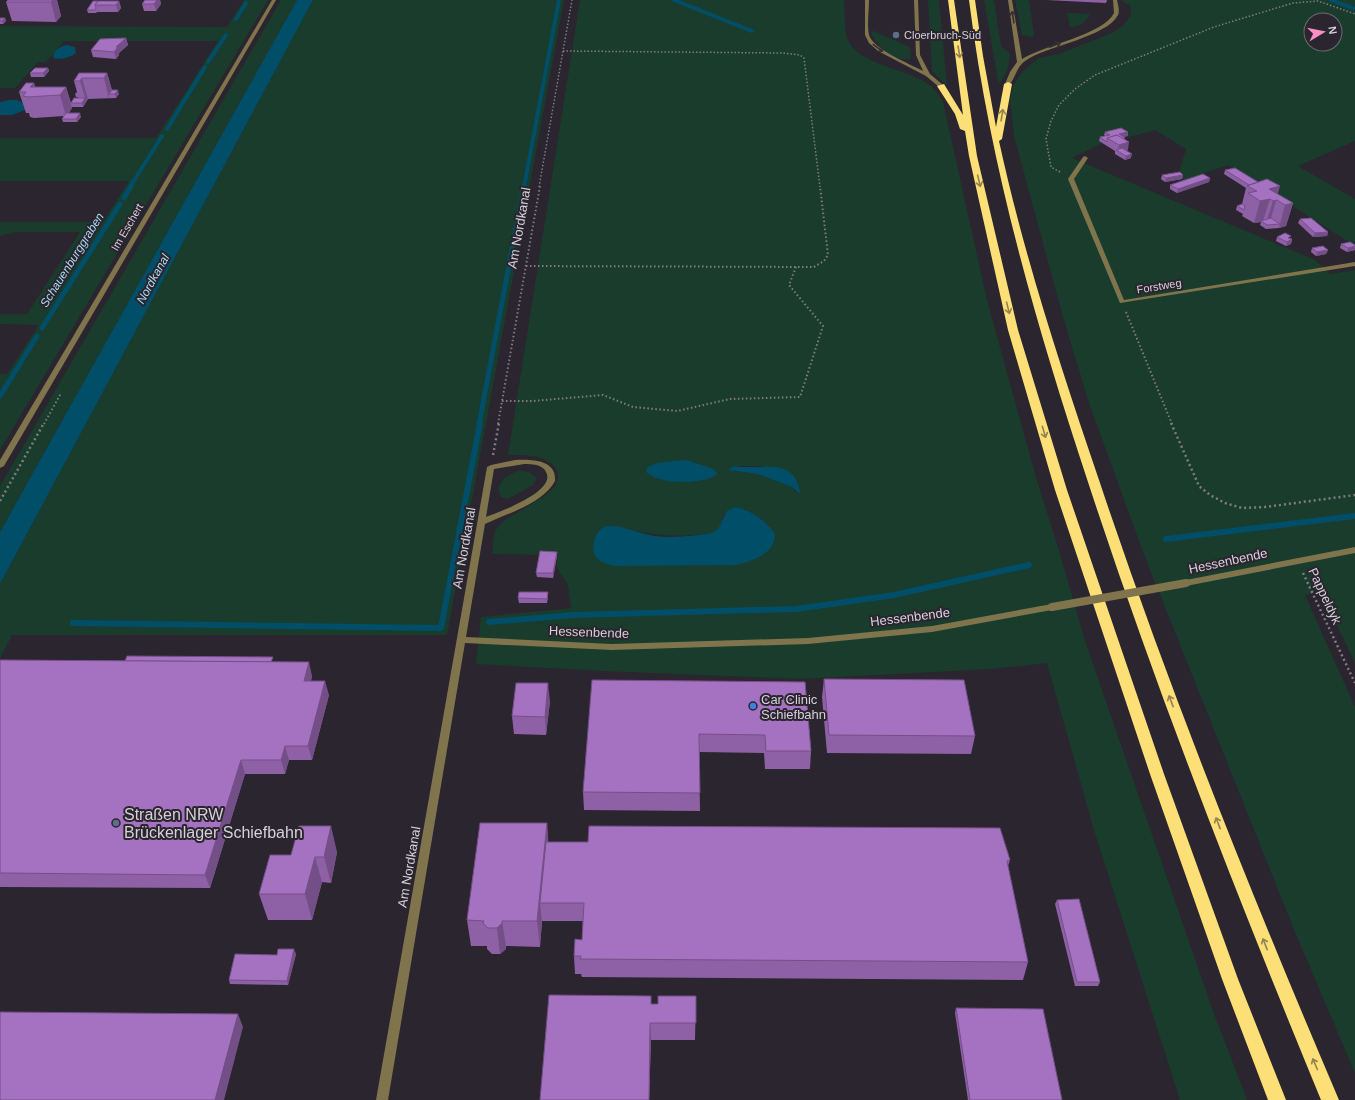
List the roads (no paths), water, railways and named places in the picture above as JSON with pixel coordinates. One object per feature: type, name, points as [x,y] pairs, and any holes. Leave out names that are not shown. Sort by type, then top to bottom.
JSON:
[{"type":"highway","points":[[951,0],[973,156],[1013,330],[1061,490],[1157,774],[1230,979],[1277,1100]]},
{"type":"highway","points":[[972,0],[996,148],[1038,311],[1100,501],[1170,697],[1275,970],[1330,1100]]},
{"type":"highway","points":[[996,148],[1008,84]]},
{"type":"highway","points":[[941,86],[959,114],[973,156]]},
{"type":"street","name":"Im Eschert","points":[[0,466],[274,0]]},
{"type":"street","points":[[867,0],[866,35],[871,42],[880,50],[928,75],[941,86]]},
{"type":"street","points":[[916,0],[918,56],[928,75]]},
{"type":"street","points":[[1010,0],[1020,62]]},
{"type":"street","points":[[1008,84],[1011,75],[1020,62],[1040,51],[1098,29],[1111,22],[1116,16],[1117,8],[1115,0]]},
{"type":"street","name":"Forstweg","points":[[1085,158],[1071,180],[1122,302],[1355,264]]},
{"type":"street","name":"Am Nordkanal","points":[[382,1100],[491,467],[529,462],[541,463],[549,469],[552,477],[551,484],[546,489],[522,504],[482,522]]},
{"type":"street","name":"Hessenbende","points":[[461,640],[612,647],[808,641],[932,629],[1186,583],[1297,560],[1355,550]]},
{"type":"water","name":"Nordkanal","points":[[297,0],[313,0],[0,584],[0,532]]},
{"type":"water","points":[[67,45],[75,47],[76,53],[65,58],[53,58],[56,50]]},
{"type":"water","points":[[17,100],[25,104],[25,110],[12,115],[0,115],[0,102]]},
{"type":"water","points":[[686,460],[711,468],[718,474],[711,478],[702,480],[682,482],[661,479],[646,472],[648,467],[656,463]]},
{"type":"water","points":[[734,466],[775,467],[784,469],[792,474],[797,482],[800,494],[792,487],[757,474],[728,470]]},
{"type":"water","points":[[735,507],[741,508],[758,516],[775,534],[771,547],[762,556],[756,559],[736,565],[615,566],[600,561],[594,553],[595,538],[604,527],[613,526],[665,537],[712,533],[718,529],[727,511]]},
{"type":"waterway","points":[[524,187],[559,0]]},
{"type":"waterway","points":[[674,0],[752,31]]},
{"type":"waterway","points":[[1331,0],[1355,9]]},
{"type":"waterway","name":"Schauenburggraben","points":[[236,19],[246,3]]},
{"type":"waterway","name":"Schauenburggraben","points":[[208,62],[226,35]]},
{"type":"waterway","name":"Schauenburggraben","points":[[167,129],[205,67]]},
{"type":"waterway","name":"Schauenburggraben","points":[[130,187],[162,136]]},
{"type":"waterway","name":"Schauenburggraben","points":[[124,198],[131,186]]},
{"type":"waterway","points":[[479,424],[524,186]]},
{"type":"waterway","name":"Schauenburggraben","points":[[42,328],[120,204]]},
{"type":"waterway","name":"Schauenburggraben","points":[[0,396],[37,336]]},
{"type":"waterway","points":[[73,623],[441,628],[480,423]]},
{"type":"waterway","points":[[1166,539],[1355,516]]},
{"type":"waterway","points":[[489,622],[574,615],[796,609],[894,595],[1029,565]]},
{"type":"place","name":"Cloerbruch-Süd","points":[[896,35]]},
{"type":"place","name":"Car Clinic Schiefbahn","points":[[753,706]]},
{"type":"place","name":"Straßen NRW Brückenlager Schiefbahn","points":[[116,823]]}]
